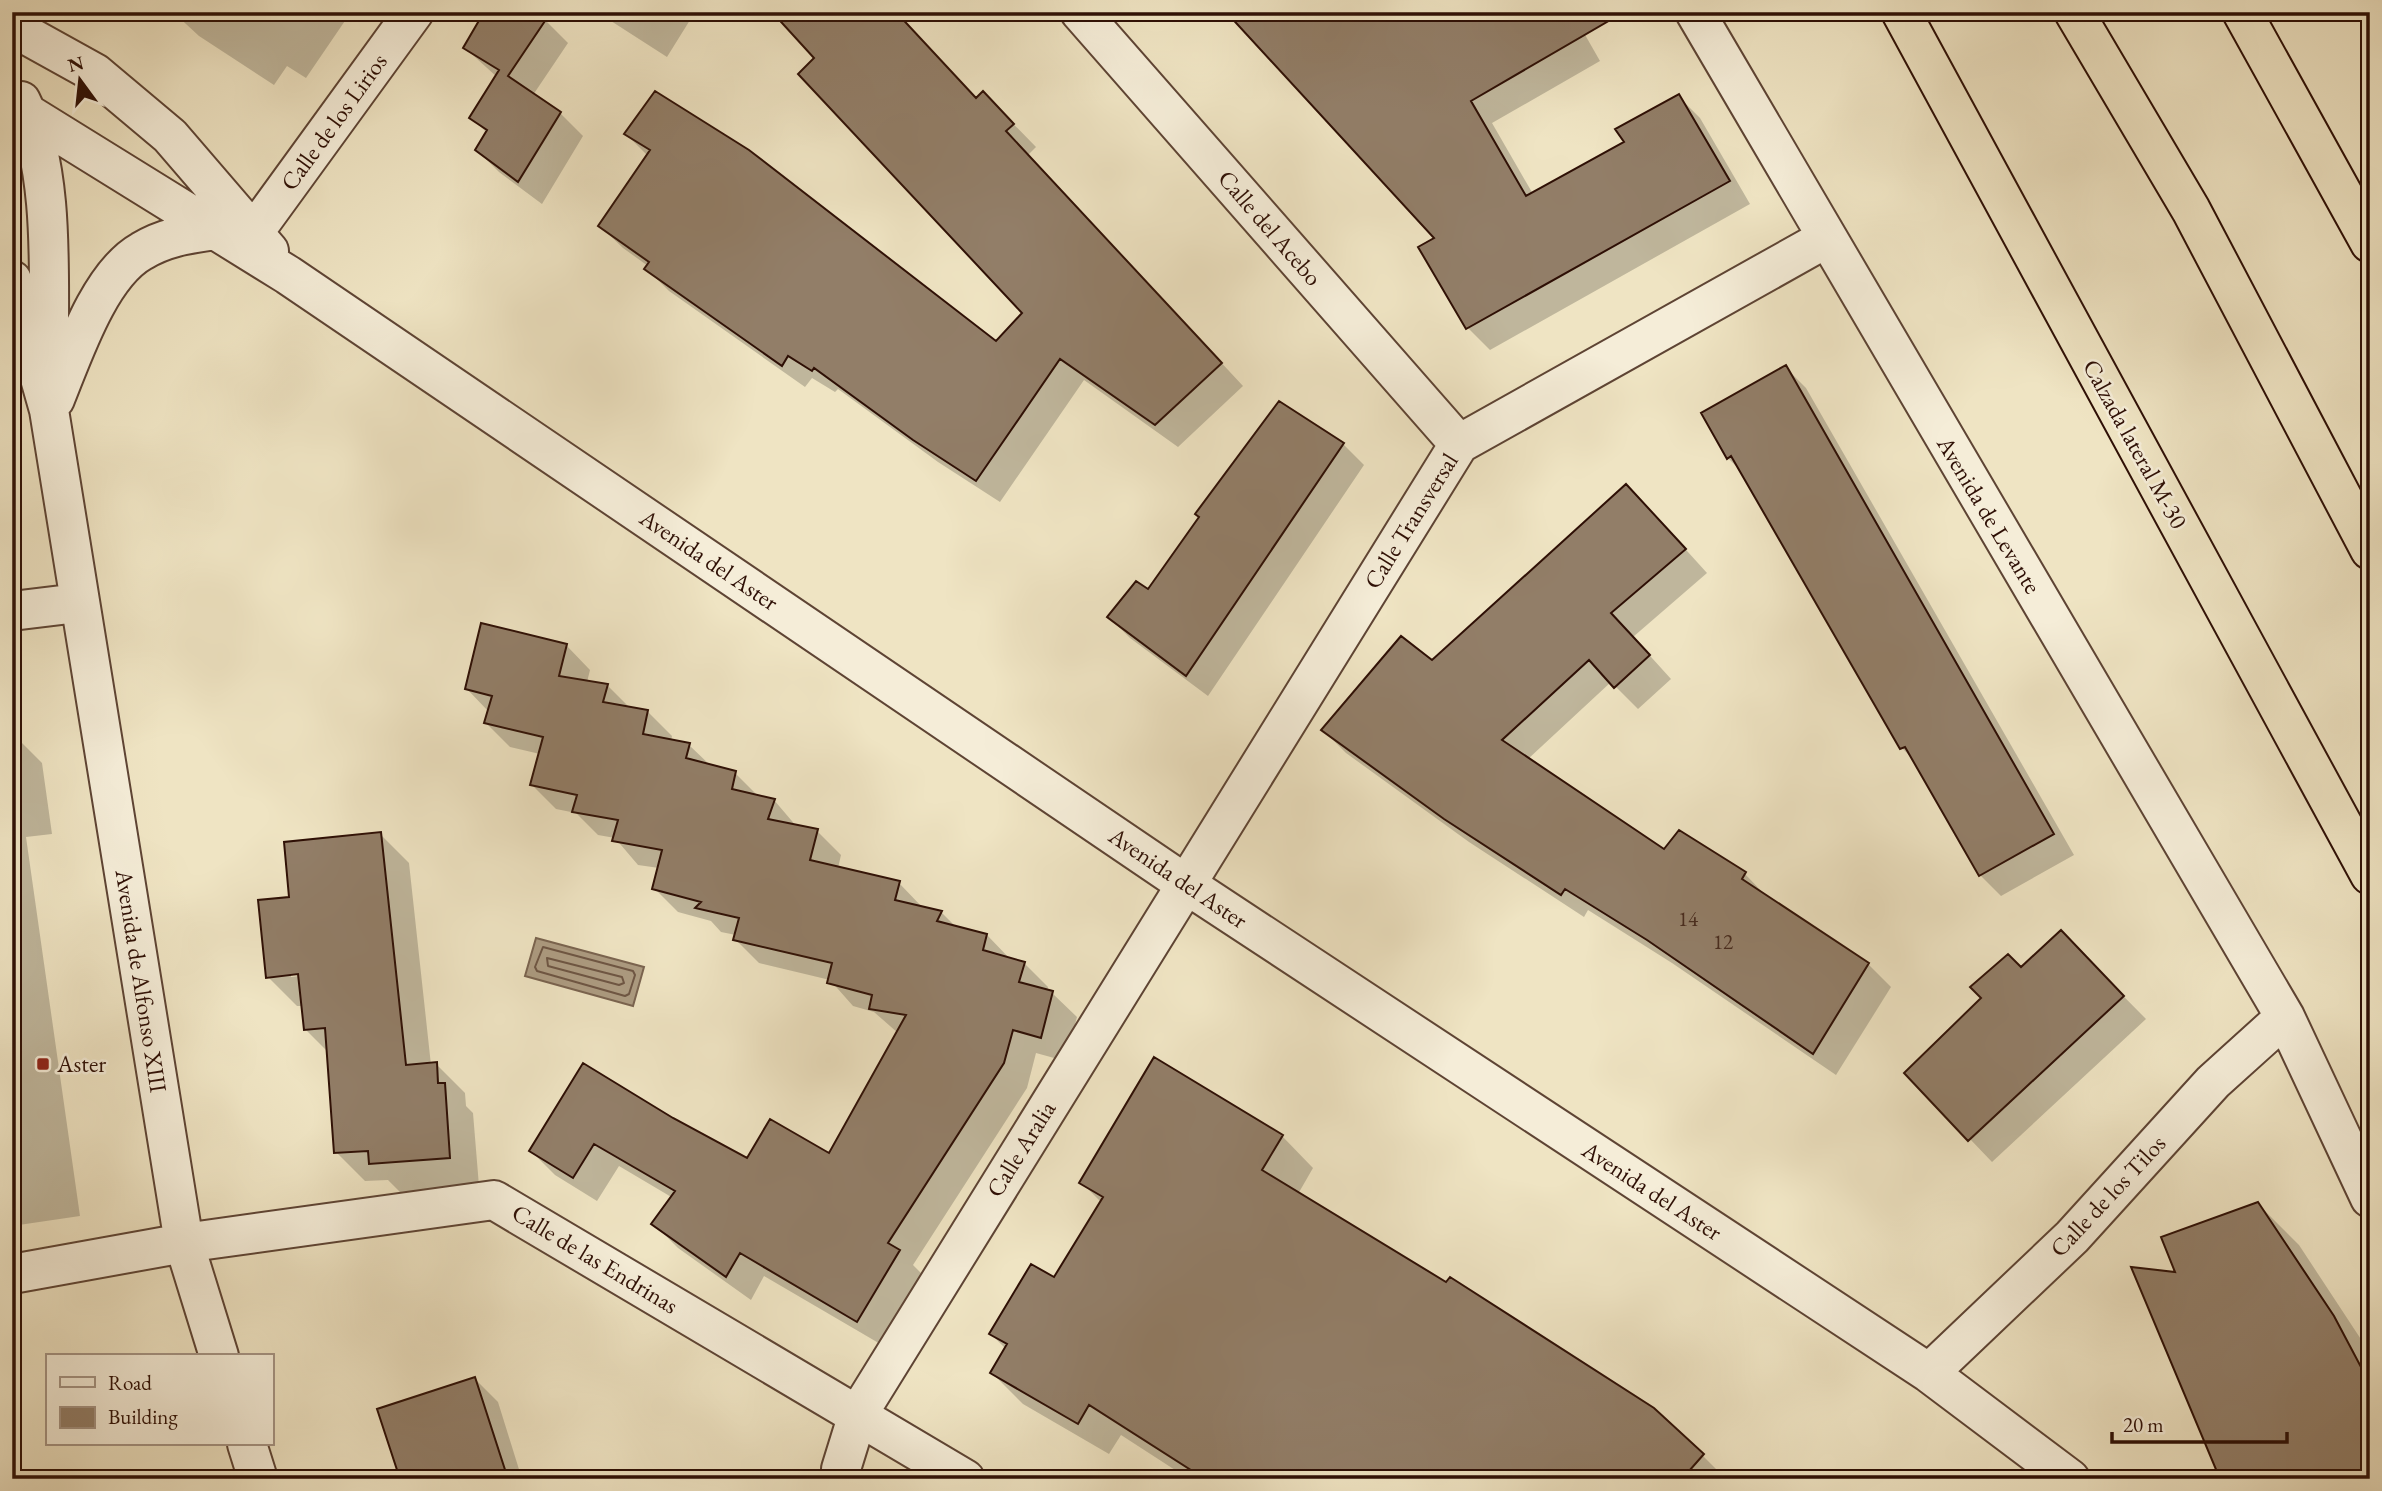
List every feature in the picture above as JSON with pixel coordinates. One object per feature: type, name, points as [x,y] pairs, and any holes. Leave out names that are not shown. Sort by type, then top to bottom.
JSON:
[{"type":"highway","name":"Calzada lateral M-30","points":[[1901,12],[2370,876]]},
{"type":"highway","points":[[2074,12],[2191,210],[2370,550]]},
{"type":"highway","points":[[2242,12],[2370,243]]},
{"type":"street","name":"Calle de los Lirios","points":[[254,232],[414,12]]},
{"type":"street","name":"Calle del Acebo","points":[[1080,12],[1459,444]]},
{"type":"street","name":"Avenida de Levante","points":[[1695,12],[1825,239],[2285,1017],[2370,1198]]},
{"type":"street","points":[[12,27],[95,74],[170,135],[288,275]]},
{"type":"street","points":[[17,101],[288,275]]},
{"type":"street","name":"Avenida de Alfonso XIII","points":[[17,101],[43,181],[48,249],[50,410],[78,603],[184,1243],[218,1354]]},
{"type":"street","points":[[50,410],[92,313],[117,275],[139,252],[174,236],[215,230]]},
{"type":"street","name":"Calle Transversal","points":[[1184,883],[1459,444],[1825,239]]},
{"type":"street","name":"Avenida del Aster","points":[[288,275],[1184,883],[1929,1373],[2070,1479]]},
{"type":"street","name":"Avenida de Alfonso XIII","points":[[12,280],[50,410]]},
{"type":"street","points":[[12,611],[78,603]]},
{"type":"street","name":"Calle Aralia","points":[[844,1479],[841,1469],[858,1414],[1184,883]]},
{"type":"street","name":"Calle de los Tilos","points":[[1929,1373],[2072,1237],[2213,1082],[2285,1017]]},
{"type":"street","name":"Calle de las Endrinas","points":[[12,1274],[184,1243],[494,1200],[965,1479]]},
{"type":"street","points":[[248,1446],[258,1479]]},
{"type":"water","points":[[536,938],[644,967],[633,1006],[525,976]]},
{"type":"building","points":[[484,12],[551,12],[508,76],[561,112],[518,182],[475,150],[487,130],[469,118],[499,70],[463,48]]},
{"type":"building","points":[[772,12],[896,12],[976,98],[983,91],[1014,124],[1006,131],[1222,363],[1155,425],[1060,359],[976,481],[913,440],[814,368],[812,371],[788,356],[782,366],[644,269],[649,262],[598,226],[650,150],[624,134],[655,91],[749,150],[996,341],[1022,313],[798,74],[814,58]]},
{"type":"building","points":[[1226,12],[1624,12],[1471,101],[1526,196],[1624,142],[1615,129],[1679,94],[1730,181],[1466,329],[1418,247],[1434,238]]},
{"type":"building","points":[[1786,365],[2054,834],[1979,876],[1905,747],[1900,749],[1731,456],[1727,459],[1701,413]]},
{"type":"building","points":[[1279,401],[1344,443],[1186,676],[1107,617],[1136,581],[1148,589],[1199,517],[1195,514]]},
{"type":"building","points":[[1626,484],[1686,549],[1611,613],[1650,655],[1614,688],[1589,660],[1502,740],[1664,849],[1679,830],[1746,872],[1742,879],[1869,963],[1813,1054],[1647,940],[1565,889],[1561,895],[1444,819],[1321,730],[1401,636],[1432,660]]},
{"type":"building","points":[[481,623],[567,644],[559,676],[608,684],[603,702],[648,710],[643,734],[690,743],[686,758],[736,771],[732,789],[775,799],[768,819],[818,829],[810,860],[900,881],[895,900],[942,911],[937,921],[987,934],[983,950],[1025,962],[1019,982],[1053,991],[1041,1038],[1013,1030],[1004,1063],[888,1243],[900,1250],[857,1322],[740,1253],[726,1277],[651,1224],[675,1191],[594,1144],[573,1178],[529,1151],[583,1063],[673,1118],[747,1158],[770,1119],[829,1153],[906,1015],[869,1009],[872,995],[827,983],[832,963],[733,940],[739,918],[695,908],[701,902],[652,889],[662,850],[612,841],[618,820],[572,812],[577,795],[530,785],[543,737],[484,723],[492,696],[465,689]]},
{"type":"building","points":[[381,832],[406,1065],[437,1062],[438,1083],[445,1083],[450,1158],[369,1164],[368,1151],[334,1153],[325,1028],[304,1030],[298,974],[266,978],[258,900],[289,897],[284,842]]},
{"type":"building","points":[[2061,930],[2124,996],[1968,1141],[1904,1073],[1981,998],[1970,987],[2008,954],[2021,967]]},
{"type":"building","points":[[1154,1057],[1283,1135],[1262,1170],[1446,1282],[1450,1277],[1654,1408],[1704,1454],[1682,1479],[1205,1479],[1089,1405],[1078,1424],[990,1373],[1007,1344],[989,1334],[1031,1264],[1054,1277],[1103,1197],[1079,1183]]},
{"type":"building","points":[[2258,1202],[2334,1316],[2370,1384],[2370,1479],[2220,1479],[2131,1267],[2175,1272],[2161,1237]]},
{"type":"building","points":[[475,1377],[508,1479],[400,1479],[377,1409]]},
{"type":"place","name":"Aster","points":[[43,1064]]}]
